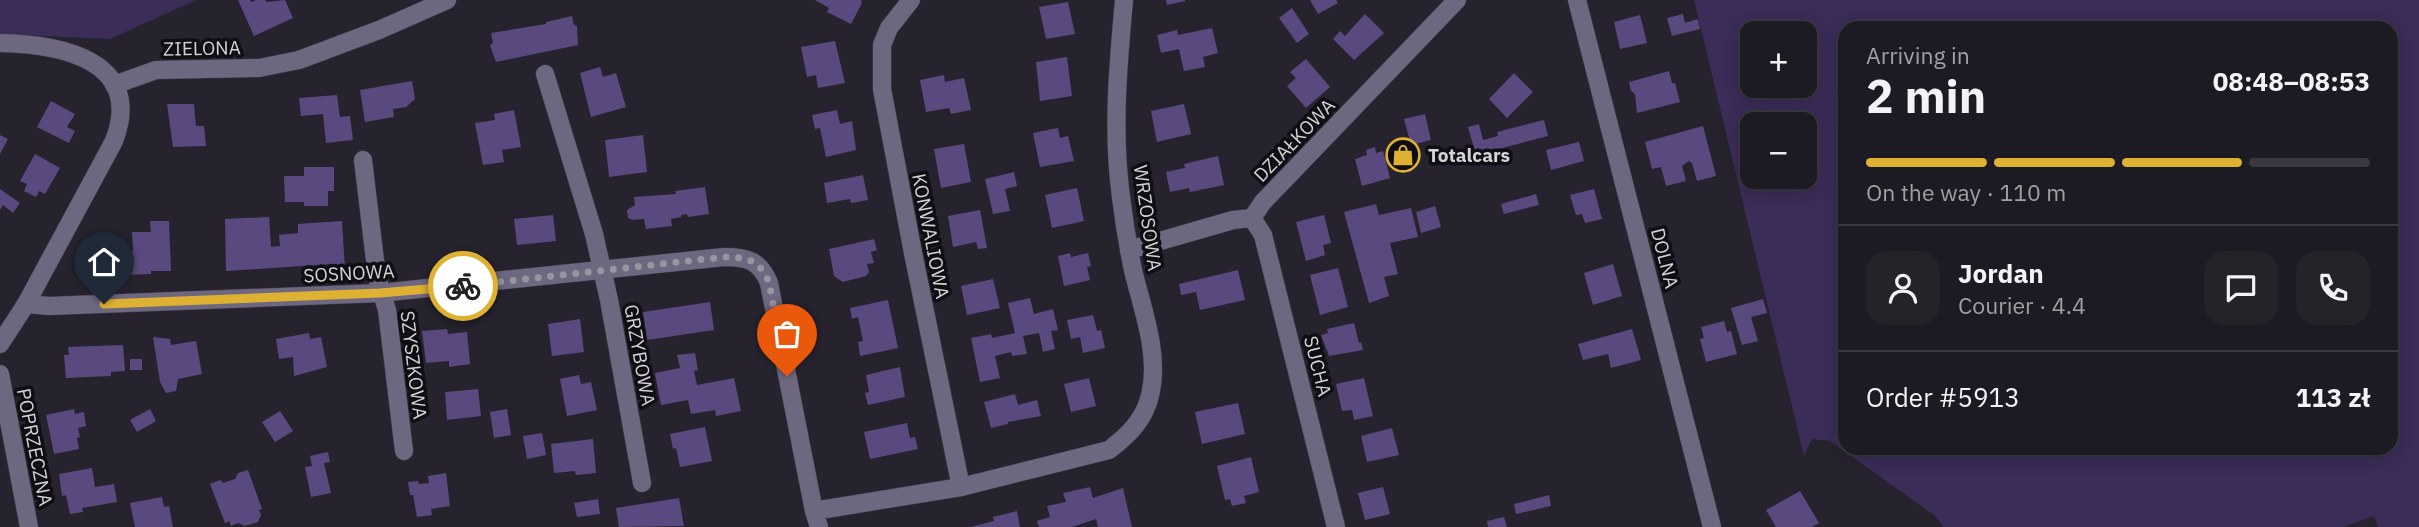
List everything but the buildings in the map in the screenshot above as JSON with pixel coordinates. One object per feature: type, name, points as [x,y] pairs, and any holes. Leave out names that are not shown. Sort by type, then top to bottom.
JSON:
[{"type":"street","name":"ZIELONA","points":[[114,85],[156,70],[259,68],[299,60],[379,30],[446,0]]},
{"type":"street","name":"KONWALIOWA","points":[[911,0],[889,28],[882,45],[883,89],[913,253],[961,487]]},
{"type":"street","name":"WRZOSOWA","points":[[961,487],[1109,450],[1129,435],[1143,415],[1151,391],[1153,368],[1120,193],[1115,108],[1124,0]]},
{"type":"street","name":"DZIAŁKOWA","points":[[1252,218],[1268,197],[1457,0]]},
{"type":"street","name":"DOLNA","points":[[1577,0],[1712,527]]},
{"type":"street","points":[[0,43],[47,47],[81,56],[95,63],[114,85],[121,116],[114,141],[26,304],[0,344]]},
{"type":"street","name":"GRZYBOWA","points":[[545,74],[594,234],[642,483]]},
{"type":"street","name":"SZYSZKOWA","points":[[363,160],[380,293],[387,310],[404,452]]},
{"type":"street","points":[[1129,250],[1233,220],[1252,218]]},
{"type":"street","name":"SUCHA","points":[[1252,218],[1263,235],[1336,527]]},
{"type":"street","name":"SOSNOWA","points":[[26,304],[49,306],[380,293],[744,257],[755,261],[764,270],[769,283],[816,519]]},
{"type":"street","name":"POPRZECZNA","points":[[0,374],[29,527]]},
{"type":"street","points":[[816,519],[961,487]]},
{"type":"shaded area","points":[[0,0],[196,0],[110,39],[0,34]]},
{"type":"shaded area","points":[[1694,0],[2419,0],[2419,527],[2378,527],[2374,516],[2343,527],[1944,527],[1934,515],[1850,455],[2398,455],[2398,21],[1838,21],[1838,447],[1830,441],[1812,439],[1804,456]]},
{"type":"way so far","points":[[463,286],[744,257],[755,261],[764,270],[769,283],[787,376]]},
{"type":"place","name":"Totalcars","points":[[1403,155]]},
{"type":"route","points":[[104,304],[380,293],[463,286]]}]
